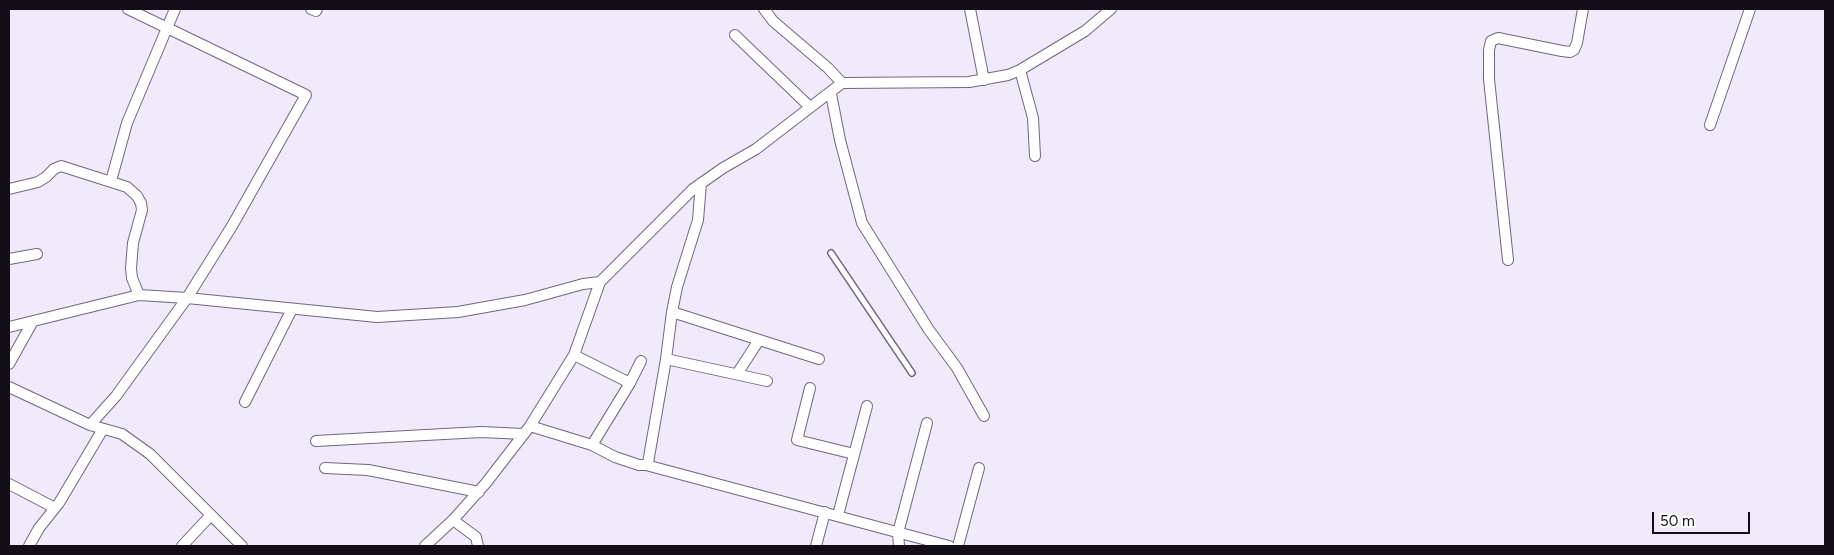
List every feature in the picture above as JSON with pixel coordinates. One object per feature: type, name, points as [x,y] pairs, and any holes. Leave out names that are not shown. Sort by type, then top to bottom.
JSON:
[{"type":"street","points":[[90,425],[116,396],[188,298],[232,226],[306,95],[128,9]]},
{"type":"street","points":[[111,181],[127,123],[175,9]]},
{"type":"street","points":[[312,9],[316,11],[318,9]]},
{"type":"street","points":[[764,9],[773,21],[828,68],[842,83]]},
{"type":"street","points":[[970,9],[984,80]]},
{"type":"street","points":[[425,546],[453,520],[478,492],[527,430],[574,355],[600,282],[701,183],[722,168],[756,149],[810,107],[831,94],[842,83],[969,82],[1008,75],[1020,70],[1084,31],[1111,9]]},
{"type":"street","points":[[1508,260],[1489,79],[1488,50],[1491,41],[1498,38],[1570,52],[1574,50],[1577,43],[1583,9]]},
{"type":"street","points":[[1710,125],[1750,9]]},
{"type":"street","points":[[735,35],[810,107]]},
{"type":"street","points":[[1020,70],[1033,118],[1036,140],[1035,156]]},
{"type":"street","points":[[831,94],[840,140],[862,223],[929,330],[957,368],[984,416]]},
{"type":"street","points":[[9,189],[38,182],[46,178],[54,169],[61,166],[127,187],[137,196],[142,210],[133,243],[131,268],[132,278],[139,295]]},
{"type":"street","points":[[646,466],[650,460],[677,287],[698,220],[701,183]]},
{"type":"street","points":[[9,259],[37,254]]},
{"type":"street","points":[[9,327],[139,295],[188,298],[377,317],[458,312],[525,300],[583,284],[600,282]]},
{"type":"street","points":[[245,402],[292,309]]},
{"type":"street","points":[[672,312],[818,359]]},
{"type":"street","points":[[9,364],[33,321]]},
{"type":"street","points":[[736,374],[759,340]]},
{"type":"street","points":[[574,355],[630,383]]},
{"type":"street","points":[[666,358],[767,381]]},
{"type":"street","points":[[592,445],[630,383],[641,361]]},
{"type":"street","points":[[9,388],[90,425],[122,434],[150,454],[242,546]]},
{"type":"street","points":[[810,388],[797,440],[854,454]]},
{"type":"street","points":[[838,515],[867,406]]},
{"type":"street","points":[[899,546],[898,533],[927,423]]},
{"type":"street","points":[[29,546],[39,528],[55,508],[103,429]]},
{"type":"street","points":[[316,441],[527,430],[592,445],[615,457],[639,466],[646,466],[838,515],[949,546]]},
{"type":"street","points":[[326,468],[368,470],[478,492]]},
{"type":"street","points":[[958,546],[979,468]]},
{"type":"street","points":[[9,484],[55,508]]},
{"type":"street","points":[[816,546],[825,512]]},
{"type":"street","points":[[182,546],[211,515]]},
{"type":"street","points":[[453,520],[476,537],[478,546]]},
{"type":"lane","points":[[830,253],[912,373]]}]
